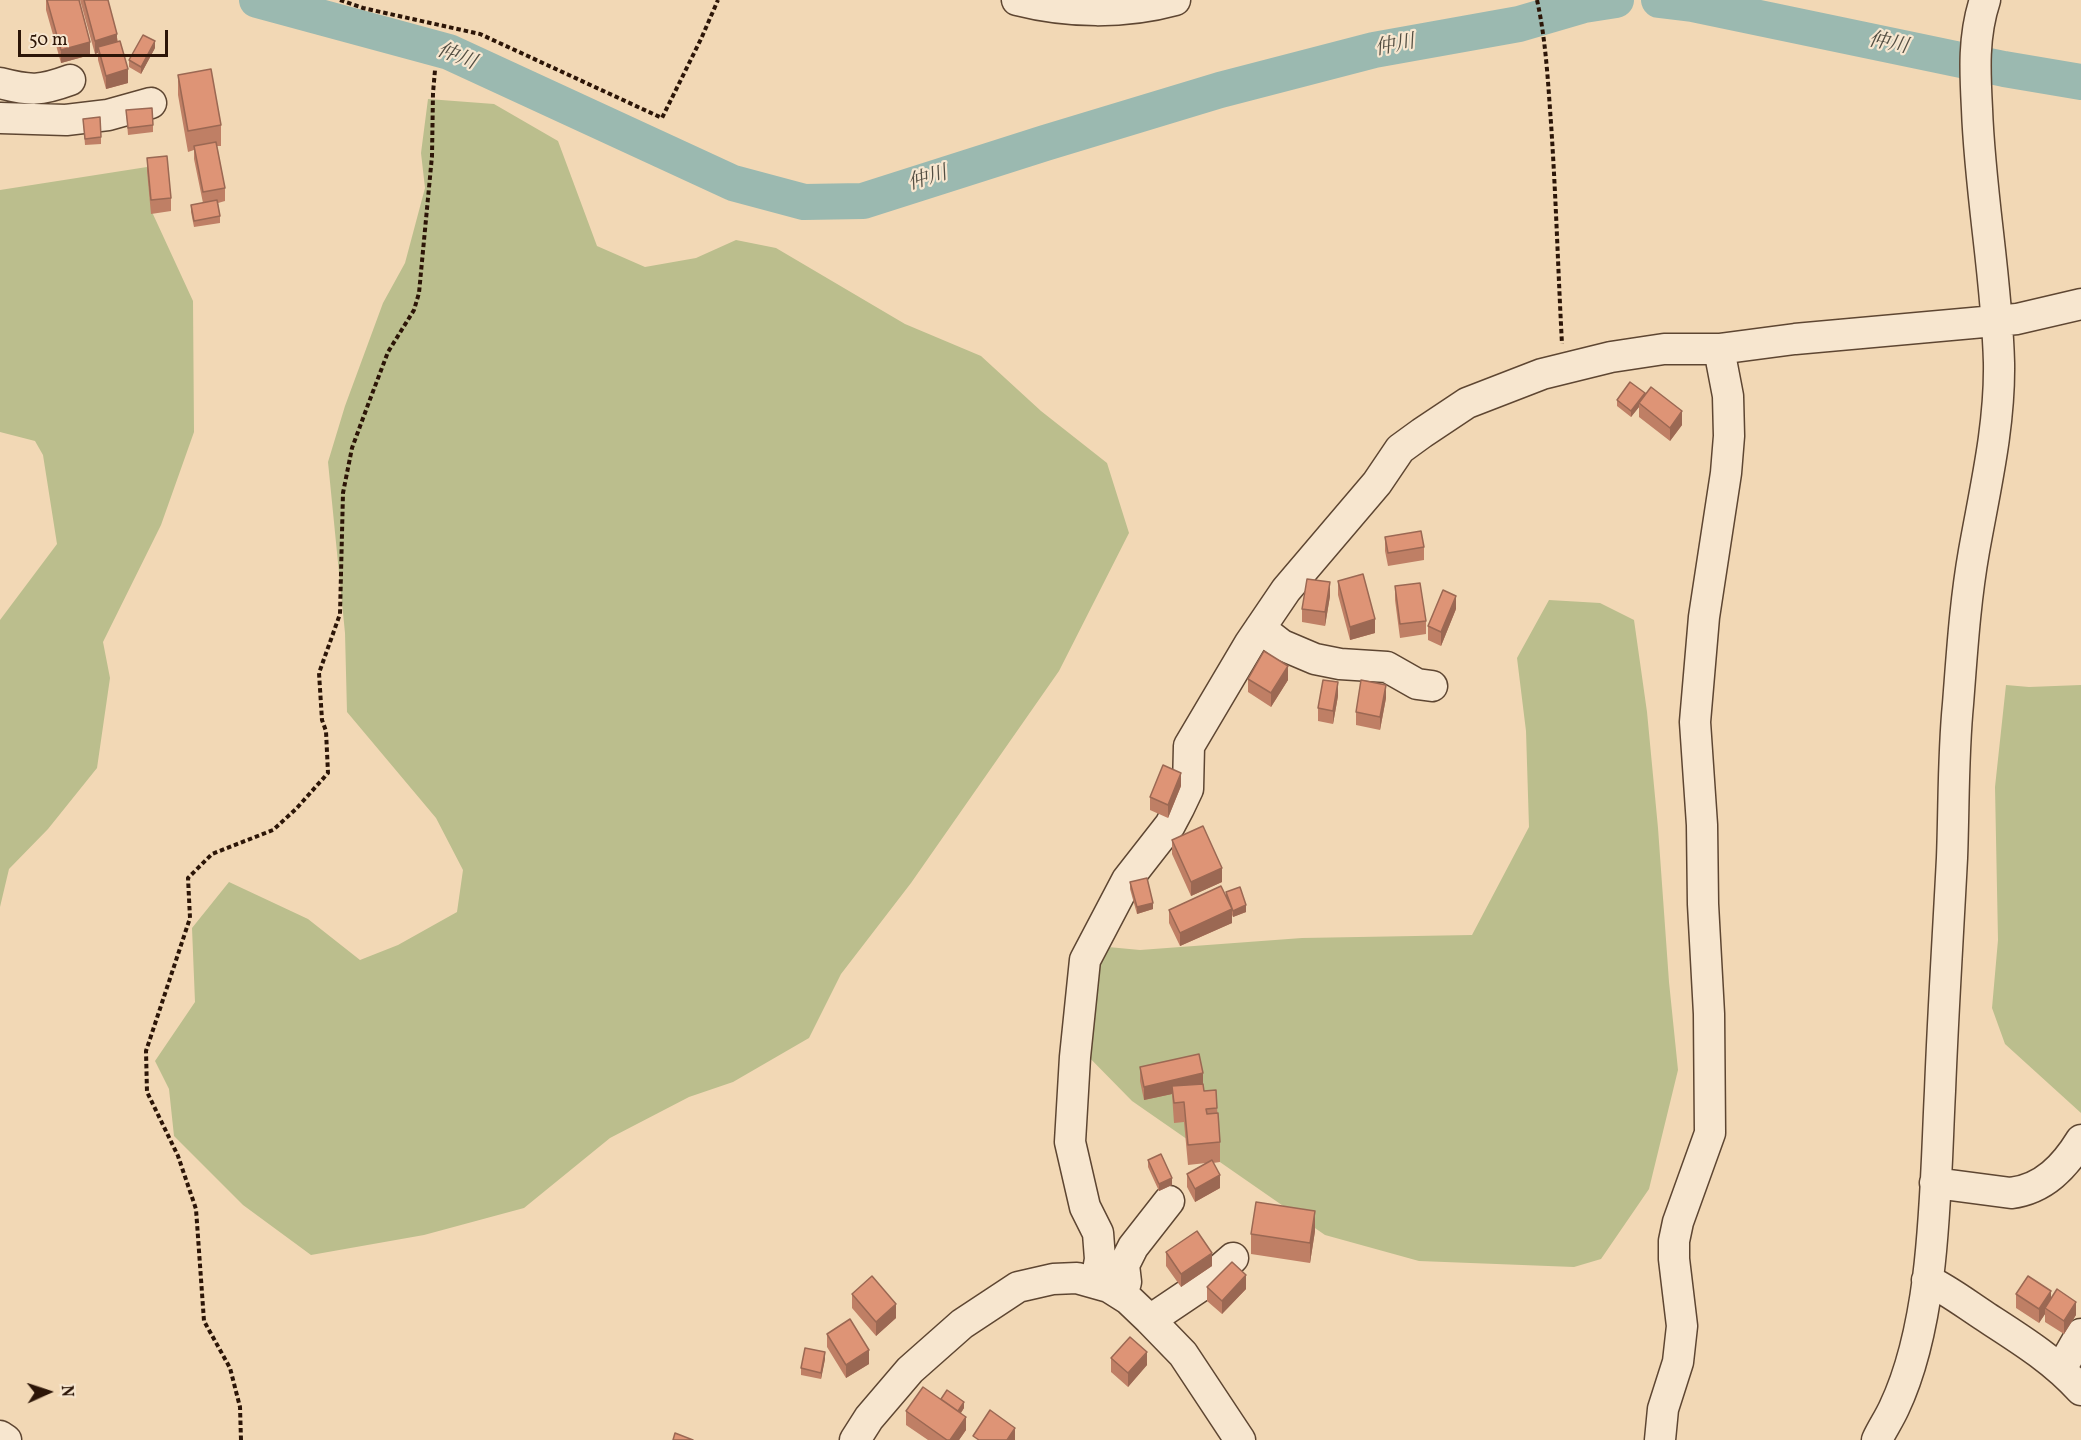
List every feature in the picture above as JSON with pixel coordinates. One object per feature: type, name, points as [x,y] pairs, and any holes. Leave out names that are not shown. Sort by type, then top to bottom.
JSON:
[{"type":"street","points":[[1017,0],[1077,10],[1116,10],[1175,0]]},
{"type":"street","points":[[1876,1440],[1895,1406],[1910,1365],[1920,1330],[1927,1280],[1935,1184],[1952,855],[1957,707],[1964,621],[1996,433],[1999,372],[1996,321],[1978,156],[1976,93],[1975,42],[1984,0]]},
{"type":"street","points":[[0,83],[38,90],[70,80]]},
{"type":"street","points":[[0,118],[66,120],[108,115],[151,103]]},
{"type":"street","points":[[1096,1282],[1100,1260],[1098,1233],[1085,1207],[1070,1142],[1075,1057],[1085,960],[1127,880],[1170,825],[1179,808],[1188,789],[1189,746],[1203,719],[1286,590],[1377,483],[1400,449],[1467,403],[1542,375],[1611,357],[1664,348],[1719,349],[1795,339],[2017,319],[2081,304]]},
{"type":"street","points":[[1660,1440],[1663,1409],[1678,1362],[1682,1326],[1674,1241],[1678,1222],[1710,1133],[1709,1014],[1703,904],[1702,825],[1695,722],[1704,617],[1726,472],[1729,436],[1728,396],[1719,349]]},
{"type":"street","points":[[1260,628],[1282,645],[1315,659],[1340,664],[1387,668],[1417,684],[1432,686]]},
{"type":"street","points":[[1935,1184],[2011,1193],[2023,1192],[2048,1180],[2081,1140]]},
{"type":"street","points":[[1122,1295],[1126,1282],[1124,1265],[1133,1247],[1169,1201]]},
{"type":"street","points":[[1150,1320],[1202,1285],[1233,1258]]},
{"type":"street","points":[[855,1440],[869,1418],[910,1370],[962,1324],[1018,1287],[1040,1281],[1077,1278],[1109,1287],[1122,1295],[1150,1320],[1183,1354],[1240,1440]]},
{"type":"street","points":[[1927,1280],[1950,1291],[2036,1350],[2071,1380],[2081,1334]]},
{"type":"street","points":[[0,1436],[6,1440]]},
{"type":"path","points":[[340,0],[363,8],[480,34],[662,118],[718,0]]},
{"type":"path","points":[[1537,0],[1549,99],[1563,348],[1570,368]]},
{"type":"path","points":[[241,1440],[240,1407],[230,1368],[204,1321],[196,1209],[178,1156],[147,1092],[146,1051],[190,918],[188,879],[213,854],[273,830],[328,773],[326,731],[322,720],[319,674],[340,614],[343,493],[352,448],[365,411],[388,352],[414,310],[419,293],[432,156],[435,70]]},
{"type":"green space","points":[[428,99],[494,104],[558,141],[597,246],[645,267],[696,258],[736,240],[776,248],[905,324],[981,356],[1041,411],[1107,463],[1129,533],[1059,671],[911,883],[841,974],[809,1038],[733,1082],[689,1097],[610,1138],[524,1208],[424,1235],[311,1255],[243,1205],[174,1136],[169,1089],[155,1061],[195,1002],[192,928],[229,882],[308,919],[360,960],[398,945],[457,912],[463,870],[436,818],[347,712],[345,633],[328,462],[345,406],[383,303],[405,263],[425,188],[421,153]]},
{"type":"green space","points":[[147,167],[152,212],[193,301],[194,432],[161,525],[103,642],[110,678],[97,768],[48,829],[9,869],[0,907],[0,620],[57,544],[43,455],[35,441],[0,432],[0,190]]},
{"type":"green space","points":[[1549,600],[1600,603],[1634,620],[1647,712],[1678,1070],[1649,1189],[1601,1259],[1574,1267],[1419,1261],[1325,1235],[1132,1101],[1077,1045],[1080,1001],[1108,947],[1140,950],[1302,938],[1472,935],[1529,827],[1526,731],[1517,658]]},
{"type":"green space","points":[[2006,685],[2029,687],[2081,685],[2081,1113],[2005,1044],[1992,1008],[1998,940],[1995,787]]},
{"type":"building","points":[[47,0],[79,0],[90,42],[61,50]]},
{"type":"building","points":[[84,0],[108,0],[117,34],[95,41]]},
{"type":"building","points":[[143,35],[155,41],[141,67],[129,60]]},
{"type":"building","points":[[120,41],[128,69],[106,76],[98,47]]},
{"type":"building","points":[[211,69],[221,125],[188,131],[178,75]]},
{"type":"building","points":[[152,108],[153,125],[128,128],[126,110]]},
{"type":"building","points":[[100,117],[101,137],[85,139],[83,119]]},
{"type":"building","points":[[216,142],[225,188],[203,192],[194,146]]},
{"type":"building","points":[[167,156],[171,198],[151,200],[147,158]]},
{"type":"building","points":[[217,200],[220,216],[194,221],[191,205]]},
{"type":"building","points":[[1630,382],[1645,393],[1631,411],[1617,400]]},
{"type":"building","points":[[1651,387],[1682,411],[1670,428],[1639,403]]},
{"type":"building","points":[[1421,531],[1424,547],[1388,553],[1385,537]]},
{"type":"building","points":[[1363,574],[1375,619],[1350,627],[1338,581]]},
{"type":"building","points":[[1307,579],[1330,582],[1325,612],[1302,609]]},
{"type":"building","points":[[1420,583],[1426,621],[1400,624],[1395,586]]},
{"type":"building","points":[[1443,590],[1456,596],[1441,632],[1428,626]]},
{"type":"building","points":[[1264,651],[1288,666],[1271,693],[1248,679]]},
{"type":"building","points":[[1323,680],[1338,682],[1333,711],[1318,708]]},
{"type":"building","points":[[1361,680],[1386,685],[1380,717],[1356,712]]},
{"type":"building","points":[[1163,765],[1181,773],[1168,805],[1150,797]]},
{"type":"building","points":[[1203,826],[1222,868],[1191,882],[1172,840]]},
{"type":"building","points":[[1147,878],[1153,903],[1137,907],[1130,882]]},
{"type":"building","points":[[1221,886],[1232,909],[1180,933],[1169,910]]},
{"type":"building","points":[[1240,887],[1246,905],[1233,911],[1226,892]]},
{"type":"building","points":[[1199,1054],[1203,1073],[1144,1087],[1140,1067]]},
{"type":"building","points":[[1203,1084],[1204,1091],[1216,1090],[1217,1108],[1206,1109],[1207,1114],[1218,1113],[1220,1142],[1188,1145],[1184,1102],[1174,1103],[1172,1086]]},
{"type":"building","points":[[1161,1154],[1172,1178],[1159,1184],[1148,1160]]},
{"type":"building","points":[[1212,1160],[1220,1175],[1195,1189],[1187,1174]]},
{"type":"building","points":[[1256,1202],[1315,1211],[1310,1243],[1251,1234]]},
{"type":"building","points":[[1197,1231],[1212,1253],[1181,1274],[1166,1252]]},
{"type":"building","points":[[1232,1262],[1246,1275],[1222,1301],[1207,1287]]},
{"type":"building","points":[[872,1276],[896,1304],[876,1322],[852,1294]]},
{"type":"building","points":[[2028,1276],[2051,1291],[2039,1309],[2016,1294]]},
{"type":"building","points":[[2057,1289],[2076,1302],[2064,1321],[2045,1308]]},
{"type":"building","points":[[850,1319],[869,1350],[846,1365],[827,1334]]},
{"type":"building","points":[[1130,1337],[1147,1352],[1128,1373],[1111,1358]]},
{"type":"building","points":[[805,1348],[825,1352],[821,1373],[801,1368]]},
{"type":"building","points":[[923,1387],[966,1417],[950,1440],[906,1411]]},
{"type":"building","points":[[947,1390],[964,1402],[958,1411],[941,1399]]},
{"type":"building","points":[[990,1410],[1015,1428],[1007,1440],[979,1440],[973,1436]]},
{"type":"building","points":[[675,1433],[693,1440],[673,1440]]},
{"type":"waterway","name":"仲川","points":[[257,0],[449,52],[733,183],[804,202],[863,201],[1220,90],[1374,50],[1519,24],[1584,5],[1616,0]]},
{"type":"waterway","name":"仲川","points":[[1659,0],[1692,4],[2004,69],[2081,82]]}]
